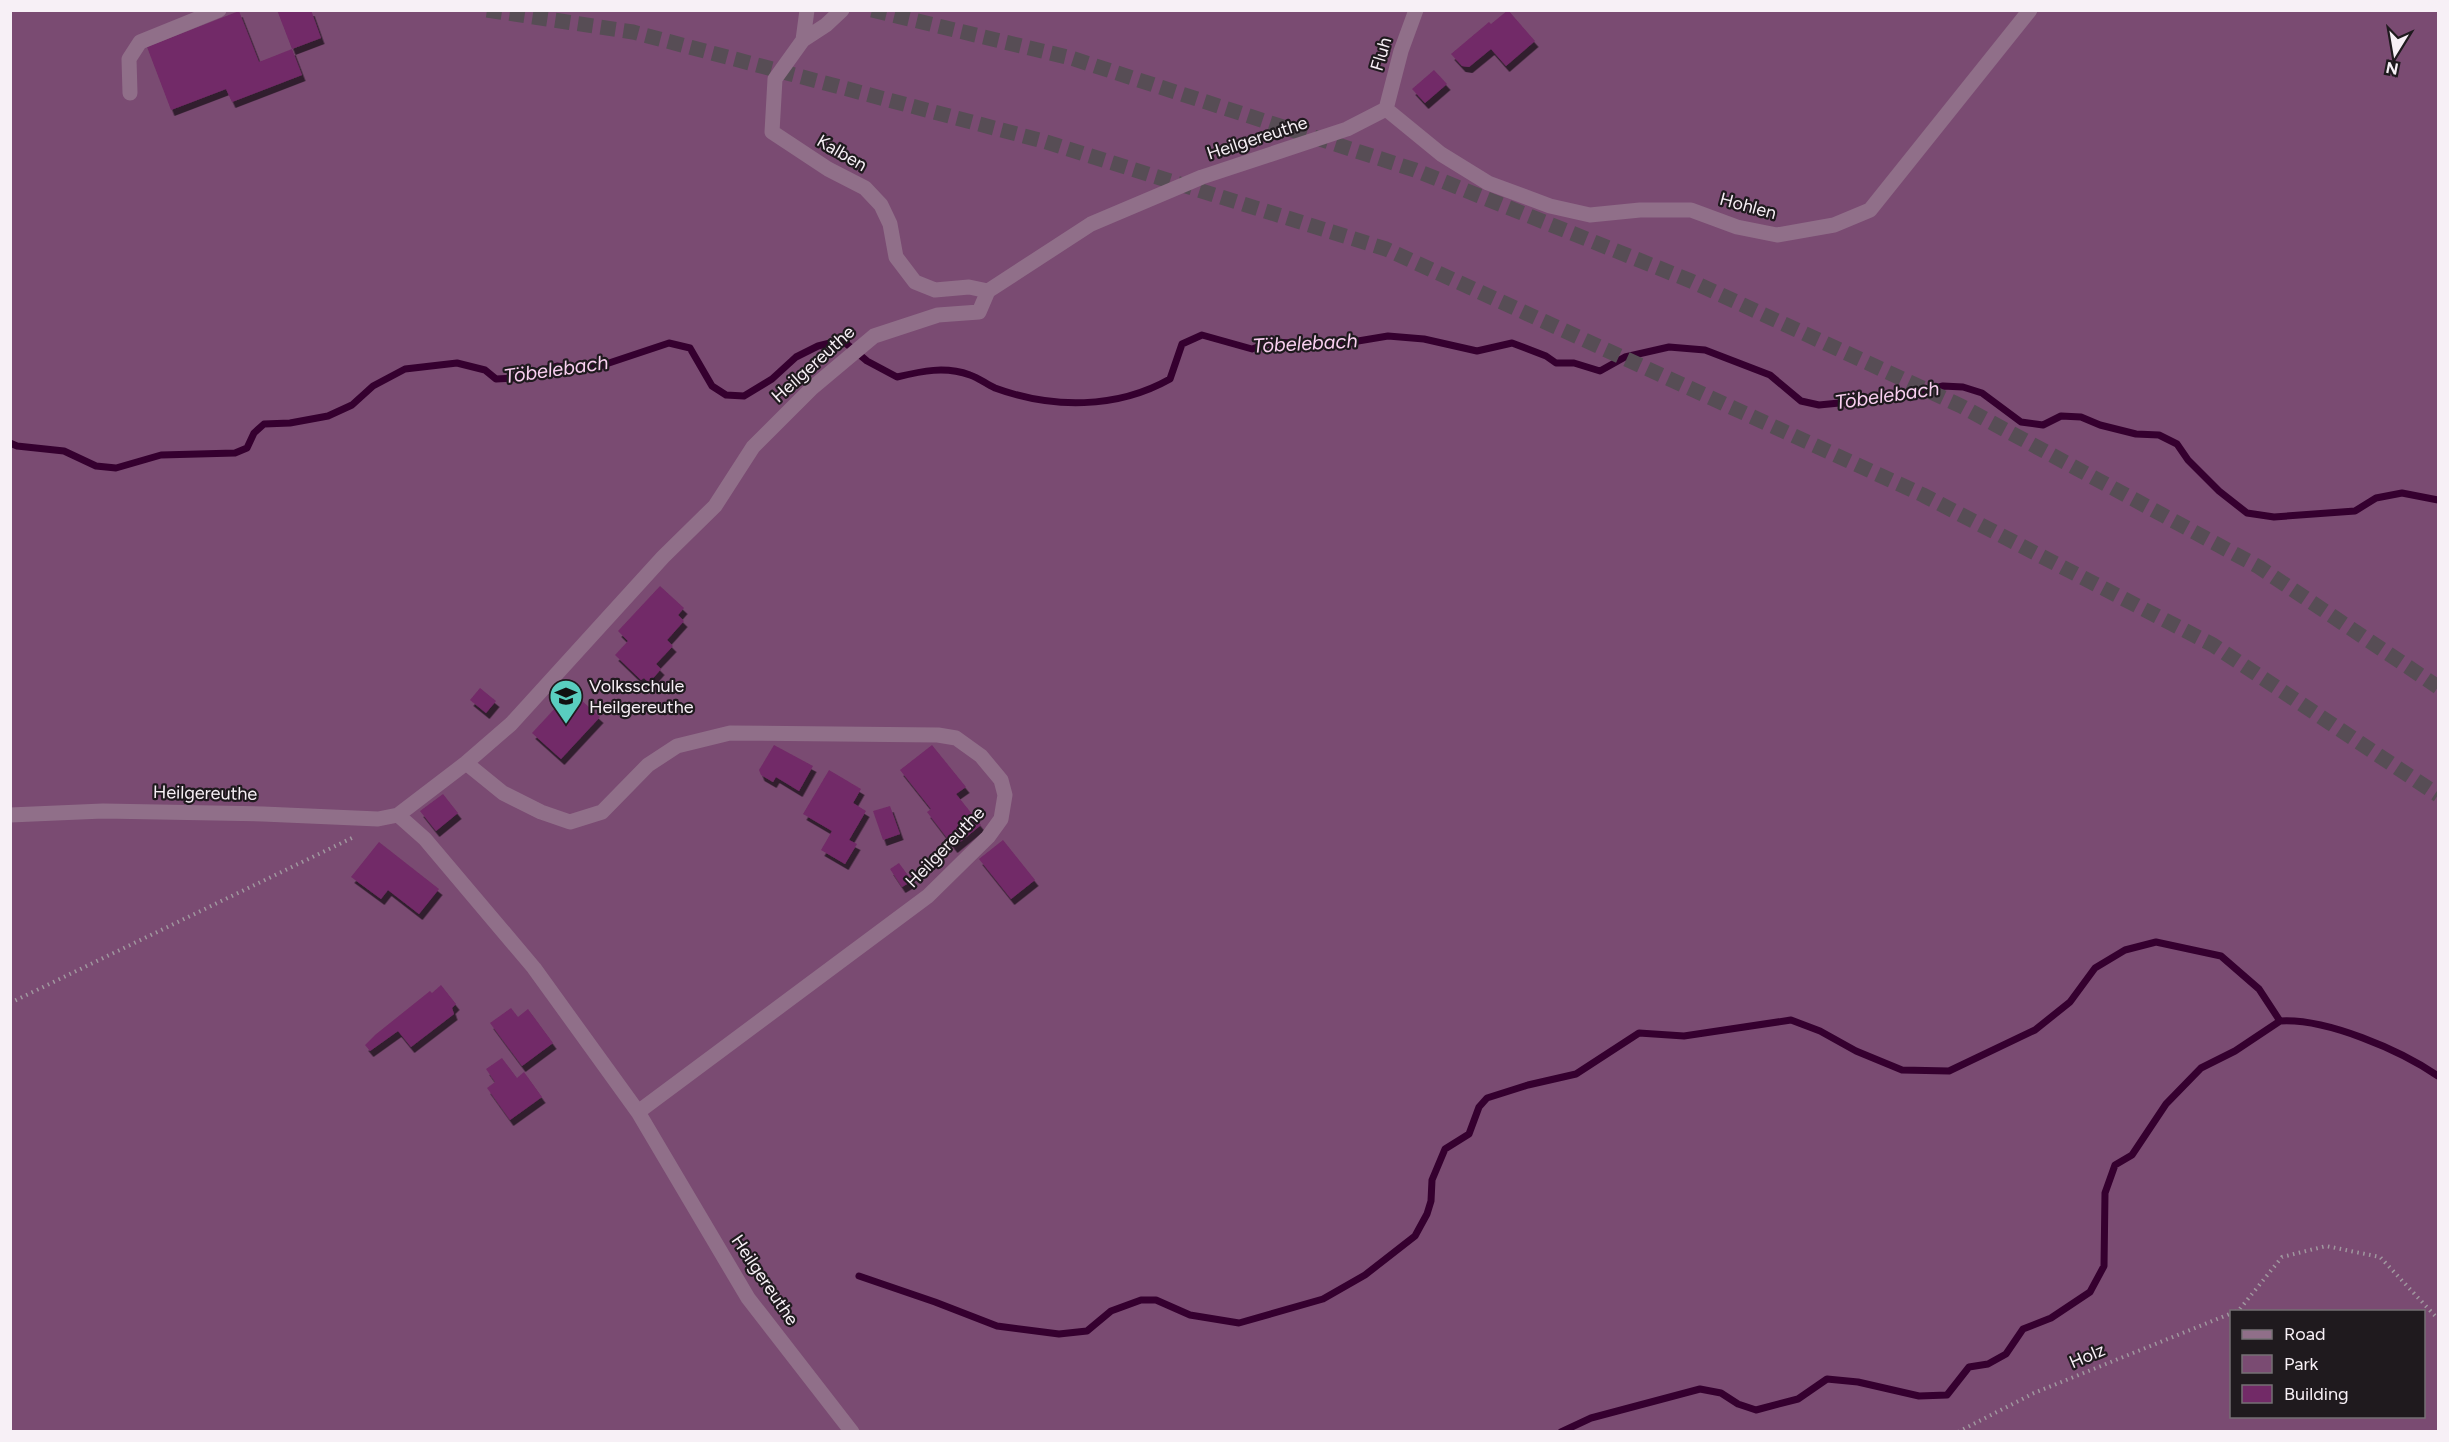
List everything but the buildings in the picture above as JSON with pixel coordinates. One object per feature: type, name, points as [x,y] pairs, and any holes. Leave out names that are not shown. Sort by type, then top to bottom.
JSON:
[{"type":"street","points":[[130,93],[129,59],[140,42],[219,10]]},
{"type":"street","points":[[803,40],[807,10]]},
{"type":"street","name":"Kalben","points":[[842,10],[826,25],[803,40],[775,79],[772,132],[828,169],[865,188],[873,196],[881,205],[890,224],[896,257],[915,282],[935,290],[969,287],[988,291]]},
{"type":"street","name":"Fluh","points":[[1386,109],[1401,51],[1416,10]]},
{"type":"street","name":"Hohlen","points":[[1386,109],[1441,154],[1488,183],[1550,206],[1590,214],[1640,210],[1691,210],[1737,227],[1777,235],[1834,225],[1870,210],[2030,10]]},
{"type":"street","name":"Heilgereuthe","points":[[10,815],[103,811],[378,819],[398,815],[466,763],[511,724],[663,557],[714,506],[753,447],[812,388],[874,336],[938,315],[979,312],[988,291],[1091,224],[1202,177],[1347,129],[1386,109]]},
{"type":"street","name":"Heilgereuthe","points":[[466,763],[502,793],[541,812],[570,822],[602,812],[648,765],[677,746],[730,733],[938,735],[956,738],[981,756],[1001,780],[1005,795],[1001,819],[988,837],[928,896],[638,1112]]},
{"type":"street","name":"Heilgereuthe","points":[[398,815],[425,840],[534,968],[638,1112],[748,1298],[852,1431]]},
{"type":"path","points":[[10,1004],[363,832],[378,819]]},
{"type":"path","name":"Holz","points":[[2239,1310],[2282,1257],[2326,1246],[2380,1257],[2439,1319]]},
{"type":"path","name":"Holz","points":[[1958,1431],[2034,1393],[2230,1313]]},
{"type":"green space","points":[[10,11],[2438,11],[2438,1431],[11,1431]]},
{"type":"waterway","name":"Töbelebach","points":[[10,443],[17,446],[64,451],[96,466],[116,468],[161,455],[235,453],[247,448],[254,433],[264,424],[290,423],[328,416],[352,405],[373,386],[405,369],[457,363],[485,370],[496,379],[514,378],[557,366],[580,369],[600,366],[669,343],[690,348],[712,386],[726,395],[744,396],[772,379],[796,357],[818,346],[842,340],[867,361],[897,377],[924,371],[961,372],[995,388],[1017,395],[1039,400],[1084,403],[1128,396],[1170,379],[1182,344],[1202,335],[1252,349],[1272,342],[1334,345],[1388,336],[1424,339],[1477,351],[1512,343],[1546,356],[1556,363],[1574,363],[1600,371],[1625,357],[1669,347],[1705,350],[1770,375],[1801,401],[1819,405],[1900,397],[1943,386],[1963,387],[1982,393],[2021,422],[2043,425],[2061,416],[2081,417],[2100,425],[2136,434],[2159,435],[2177,444],[2188,460],[2219,491],[2247,513],[2274,517],[2355,511],[2376,498],[2402,493],[2438,500]]},
{"type":"waterway","points":[[859,1276],[997,1326],[1059,1334],[1087,1331],[1111,1311],[1141,1300],[1156,1300],[1190,1315],[1239,1323],[1323,1299],[1365,1275],[1415,1236],[1427,1214],[1431,1201],[1432,1180],[1445,1149],[1469,1134],[1479,1107],[1487,1098],[1528,1085],[1576,1074],[1639,1033],[1684,1036],[1791,1020],[1820,1031],[1856,1051],[1902,1070],[1949,1071],[2035,1030],[2070,1002],[2095,968],[2125,950],[2156,942],[2221,956],[2259,989],[2280,1021],[2298,1021],[2340,1030],[2383,1046],[2438,1076]]},
{"type":"waterway","points":[[1561,1432],[1591,1418],[1700,1389],[1721,1393],[1738,1404],[1756,1410],[1798,1399],[1827,1379],[1858,1382],[1919,1396],[1947,1395],[1969,1367],[1988,1364],[2006,1354],[2023,1329],[2051,1318],[2090,1292],[2104,1266],[2105,1193],[2115,1165],[2132,1155],[2166,1104],[2201,1068],[2235,1051],[2280,1021]]},
{"type":"tunnel","points":[[487,10],[633,32],[1043,141],[1386,249],[1923,495],[2213,645],[2438,795]]},
{"type":"tunnel","points":[[872,10],[1071,58],[1415,170],[1691,281],[1961,406],[2259,567],[2438,687]]},
{"type":"place","name":"Volksschule Heilgereuthe","points":[[566,725]]}]
